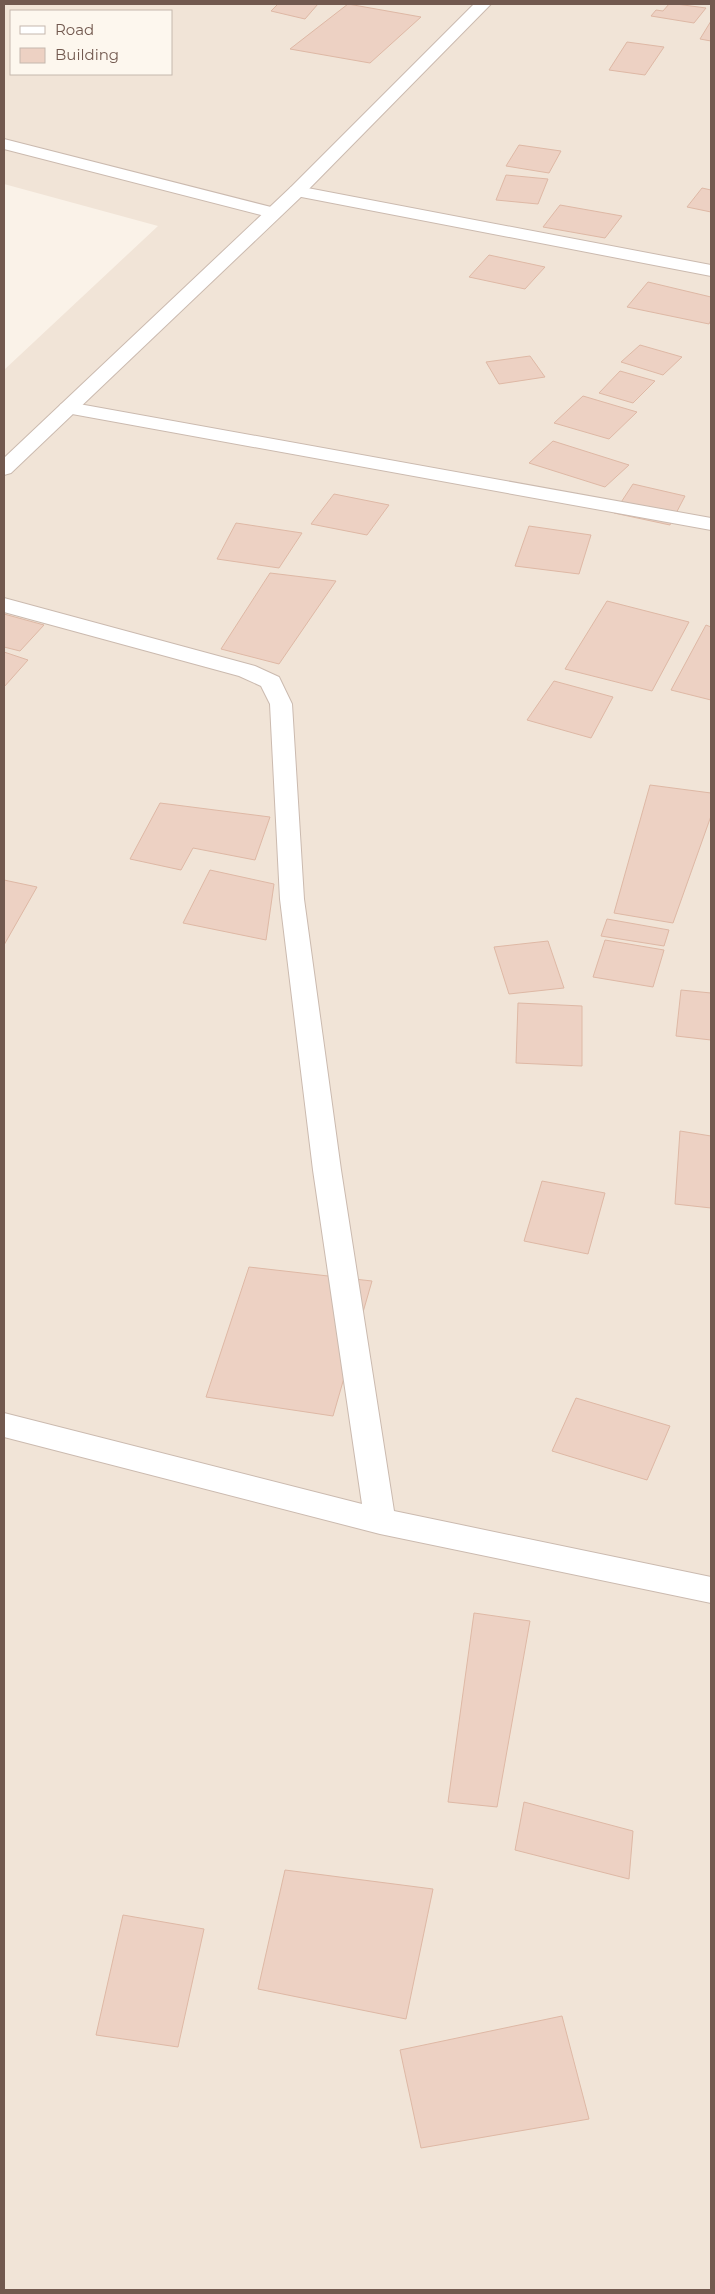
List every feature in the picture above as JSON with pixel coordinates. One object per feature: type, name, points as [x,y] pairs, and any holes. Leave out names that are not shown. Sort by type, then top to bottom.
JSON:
[{"type":"street","points":[[4,468],[297,191],[483,4]]},
{"type":"street","points":[[4,144],[273,213]]},
{"type":"street","points":[[297,191],[711,271]]},
{"type":"street","points":[[68,408],[711,524]]},
{"type":"street","points":[[4,605],[247,671],[271,682],[281,704],[292,899],[329,1180],[380,1521]]},
{"type":"street","points":[[4,1425],[380,1521],[711,1590]]},
{"type":"shaded area","points":[[4,4],[711,4],[711,2290],[4,2290],[4,370],[158,226],[4,184]]},
{"type":"building","points":[[278,4],[318,4],[305,19],[271,11]]},
{"type":"building","points":[[348,4],[421,17],[370,63],[290,49]]},
{"type":"building","points":[[669,4],[706,8],[694,23],[651,16],[656,10],[663,11]]},
{"type":"building","points":[[711,21],[711,41],[700,39]]},
{"type":"building","points":[[627,42],[664,47],[645,75],[609,70]]},
{"type":"building","points":[[519,145],[561,151],[549,173],[506,166]]},
{"type":"building","points":[[506,175],[548,179],[538,204],[496,200]]},
{"type":"building","points":[[702,188],[711,190],[711,212],[687,207]]},
{"type":"building","points":[[560,205],[622,216],[605,238],[543,227]]},
{"type":"building","points":[[489,255],[545,267],[525,289],[469,277]]},
{"type":"building","points":[[648,282],[711,297],[711,320],[709,324],[627,307]]},
{"type":"building","points":[[640,345],[682,357],[663,375],[621,362]]},
{"type":"building","points":[[530,356],[545,377],[499,384],[486,362]]},
{"type":"building","points":[[620,371],[655,381],[633,403],[599,393]]},
{"type":"building","points":[[583,396],[637,412],[609,439],[554,423]]},
{"type":"building","points":[[553,441],[629,465],[605,487],[529,463]]},
{"type":"building","points":[[633,484],[685,496],[670,525],[614,513]]},
{"type":"building","points":[[334,494],[389,505],[367,535],[311,524]]},
{"type":"building","points":[[236,523],[302,533],[279,568],[217,559]]},
{"type":"building","points":[[529,526],[591,535],[579,574],[515,566]]},
{"type":"building","points":[[270,573],[336,581],[279,664],[221,649]]},
{"type":"building","points":[[607,601],[689,622],[652,691],[565,669]]},
{"type":"building","points":[[4,614],[44,625],[20,651],[4,647]]},
{"type":"building","points":[[706,625],[711,627],[711,700],[671,690]]},
{"type":"building","points":[[4,652],[28,660],[4,687]]},
{"type":"building","points":[[554,681],[613,697],[591,738],[527,720]]},
{"type":"building","points":[[650,785],[711,793],[711,816],[673,923],[614,913]]},
{"type":"building","points":[[160,803],[270,817],[255,860],[193,848],[181,870],[130,859]]},
{"type":"building","points":[[210,870],[274,884],[266,940],[183,923]]},
{"type":"building","points":[[4,880],[37,887],[4,945]]},
{"type":"building","points":[[607,919],[669,930],[664,946],[601,936]]},
{"type":"building","points":[[605,940],[664,950],[653,987],[593,977]]},
{"type":"building","points":[[548,941],[564,988],[509,994],[494,947]]},
{"type":"building","points":[[681,990],[711,993],[711,1040],[676,1036]]},
{"type":"building","points":[[518,1003],[582,1006],[582,1066],[516,1063]]},
{"type":"building","points":[[680,1131],[711,1136],[711,1208],[675,1204]]},
{"type":"building","points":[[542,1181],[605,1193],[588,1254],[524,1241]]},
{"type":"building","points":[[249,1267],[372,1281],[333,1416],[206,1397]]},
{"type":"building","points":[[576,1398],[670,1426],[647,1480],[552,1451]]},
{"type":"building","points":[[474,1613],[530,1621],[497,1807],[448,1802]]},
{"type":"building","points":[[524,1802],[633,1831],[629,1879],[515,1850]]},
{"type":"building","points":[[285,1870],[433,1889],[406,2019],[258,1989]]},
{"type":"building","points":[[123,1915],[204,1929],[178,2047],[96,2035]]},
{"type":"building","points":[[562,2016],[589,2119],[421,2148],[400,2050]]}]
